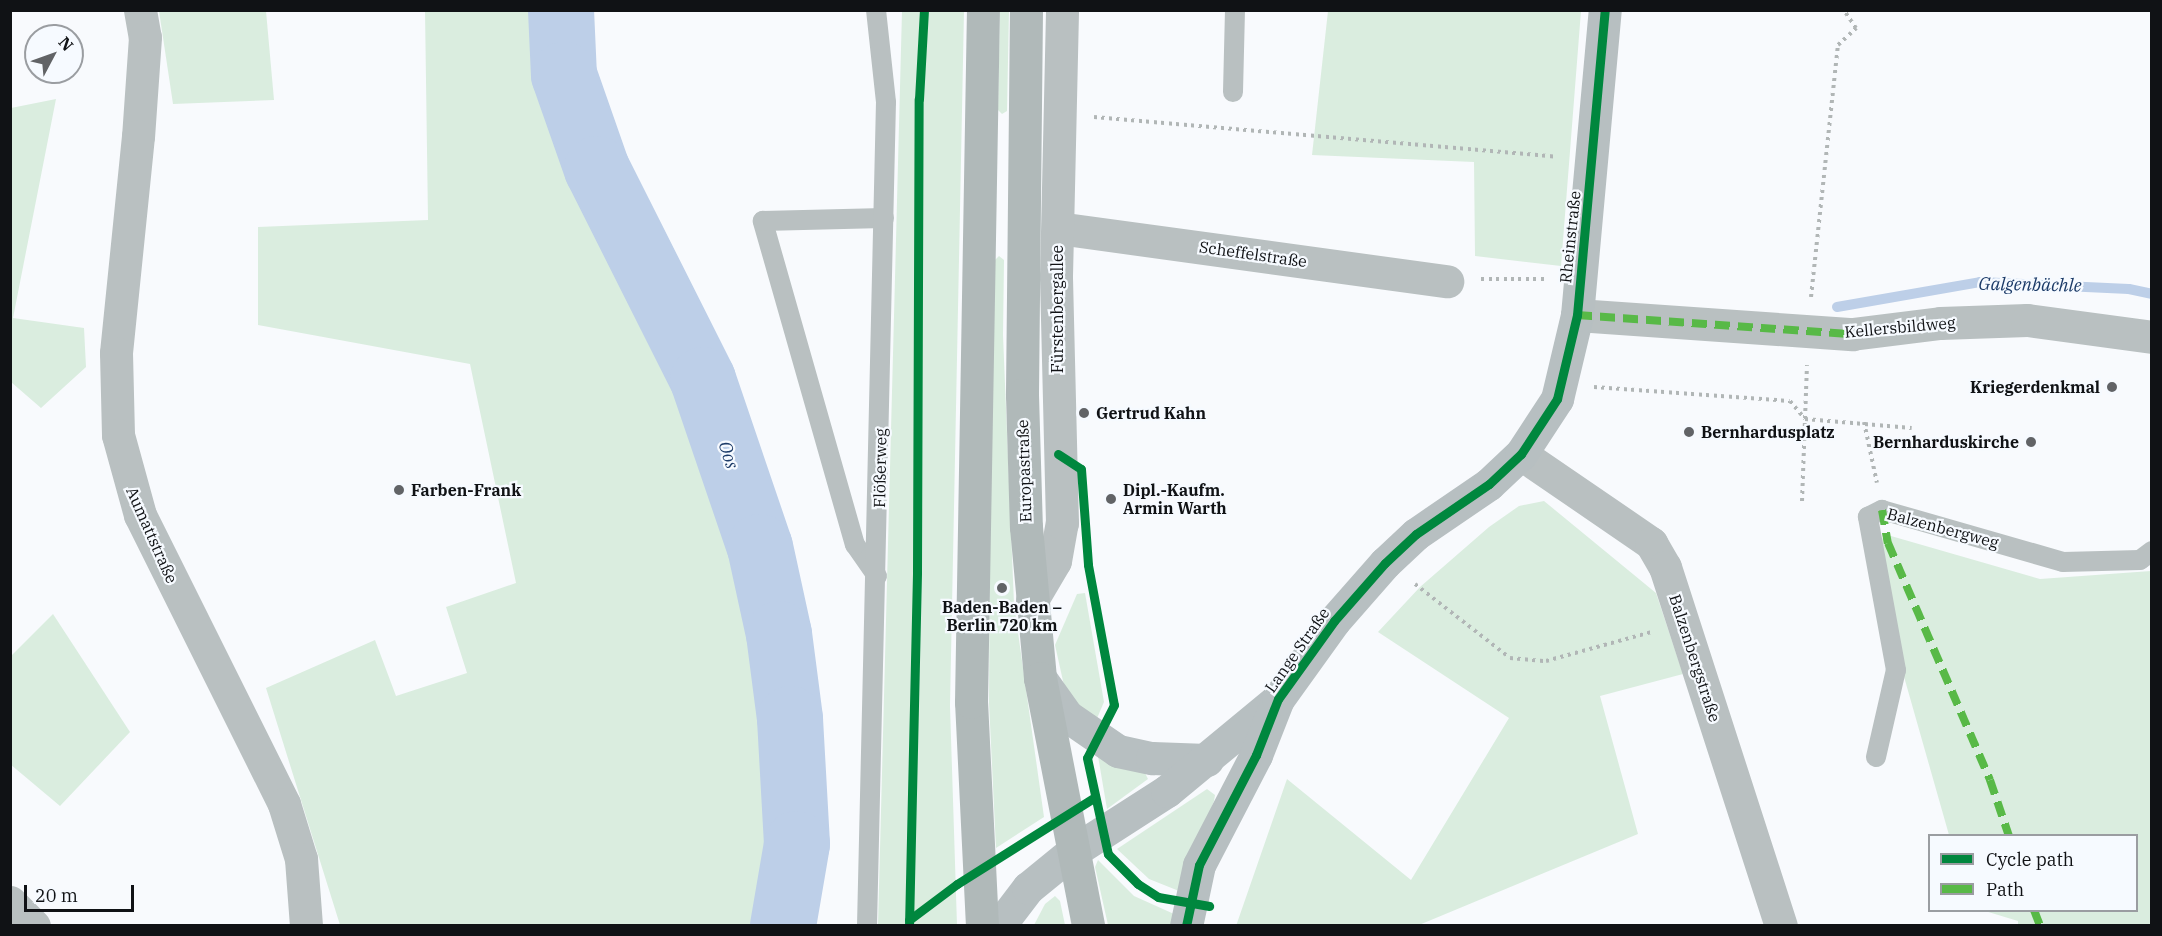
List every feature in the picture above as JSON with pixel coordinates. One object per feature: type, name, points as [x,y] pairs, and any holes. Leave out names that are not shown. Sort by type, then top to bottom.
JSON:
[{"type":"main road","points":[[982,926],[971,691],[983,10]]},
{"type":"main road","name":"Europastraße","points":[[1026,10],[1022,394],[1032,600],[1040,678],[1088,926]]},
{"type":"street","name":"Aumattstraße","points":[[140,10],[145,37],[139,125],[116,353],[118,435],[140,515],[284,804],[301,858],[306,926]]},
{"type":"street","name":"Fürstenbergallee","points":[[1032,600],[1055,561],[1062,523],[1058,454],[1058,228],[1062,10]]},
{"type":"street","name":"Rheinstraße","points":[[1521,454],[1557,399],[1577,315],[1593,161],[1605,10]]},
{"type":"street","name":"Scheffelstraße","points":[[1058,228],[1447,281]]},
{"type":"street","name":"Kellersbildweg","points":[[1577,315],[1852,334],[1940,323],[2027,320],[2151,337]]},
{"type":"street","name":"Lange Straße","points":[[999,926],[1029,888],[1072,852],[1143,808],[1207,760],[1278,699],[1334,621],[1385,563],[1416,534],[1488,484],[1521,454]]},
{"type":"street","name":"Balzenbergstraße","points":[[1521,454],[1651,543],[1665,567],[1781,926]]},
{"type":"street","points":[[1040,678],[1067,716],[1118,751],[1152,758],[1207,760]]},
{"type":"street","name":"Lange Straße","points":[[1186,926],[1199,865],[1256,755],[1278,699]]},
{"type":"street","points":[[10,903],[34,926]]},
{"type":"lane","name":"Flößerweg","points":[[867,926],[877,576],[886,102],[876,10]]},
{"type":"lane","points":[[1233,92],[1235,10]]},
{"type":"lane","points":[[877,576],[855,545],[763,221],[884,218]]},
{"type":"lane","name":"Balzenbergweg","points":[[1876,757],[1896,670],[1868,517],[1882,510],[2063,562],[2140,560],[2151,551]]},
{"type":"path","points":[[1802,501],[1808,330],[1824,148],[1838,45],[1856,28],[1844,10]]},
{"type":"path","points":[[1060,114],[1593,161]]},
{"type":"path","points":[[1447,281],[1581,278]]},
{"type":"path","points":[[1557,399],[1593,387],[1790,401],[1805,419],[1864,422],[1912,428]]},
{"type":"path","points":[[1864,422],[1882,510]]},
{"type":"path","points":[[1385,563],[1510,658],[1546,661],[1684,623]]},
{"type":"green space","points":[[159,11],[266,11],[274,100],[173,104]]},
{"type":"green space","points":[[425,11],[551,11],[549,94],[606,256],[687,412],[761,634],[778,808],[764,925],[340,925],[266,688],[375,640],[396,696],[467,673],[446,607],[516,583],[470,364],[258,325],[258,227],[428,220]]},
{"type":"green space","points":[[902,11],[964,11],[950,706],[957,925],[878,925]]},
{"type":"green space","points":[[1000,11],[1009,11],[1007,111],[1002,114],[998,110]]},
{"type":"green space","points":[[1328,11],[1581,11],[1561,266],[1475,256],[1474,162],[1312,155]]},
{"type":"green space","points":[[56,99],[13,318],[84,328],[86,367],[41,408],[11,382],[11,108]]},
{"type":"green space","points":[[999,256],[1004,260],[1003,335],[1014,604],[1044,817],[996,848],[989,703],[995,260]]},
{"type":"green space","points":[[1544,501],[1656,593],[1683,674],[1600,696],[1638,834],[1419,925],[1236,926],[1287,779],[1411,880],[1509,718],[1378,632],[1420,587],[1489,527],[1519,506]]},
{"type":"green space","points":[[1891,536],[2040,579],[2151,571],[2151,925],[2018,925],[2018,921],[1988,912],[2138,912],[2138,834],[1949,834],[1866,543]]},
{"type":"green space","points":[[1085,593],[1104,702],[1095,723],[1065,690],[1055,645],[1077,594]]},
{"type":"green space","points":[[53,614],[130,732],[60,806],[10,764],[11,656]]},
{"type":"green space","points":[[1098,756],[1144,771],[1148,779],[1107,809]]},
{"type":"green space","points":[[1207,789],[1215,795],[1214,801],[1179,891],[1149,879],[1117,849]]},
{"type":"green space","points":[[1098,860],[1134,896],[1174,914],[1173,925],[1108,925],[1095,867]]},
{"type":"green space","points":[[1055,896],[1060,901],[1065,925],[1034,925],[1045,904]]},
{"type":"waterway","name":"Oos","points":[[561,10],[564,75],[597,169],[703,380],[760,547],[779,634],[790,719],[797,844],[783,926]]},
{"type":"waterway","name":"Galgenbächle","points":[[1837,307],[1980,282],[2129,289],[2152,294]]},
{"type":"marked path","points":[[1577,315],[1852,334]]},
{"type":"marked path","points":[[1882,510],[1888,543],[1990,780],[2008,834]]},
{"type":"marked path","points":[[2035,912],[2040,926]]},
{"type":"cycle path","points":[[909,926],[917,572],[919,99],[924,10]]},
{"type":"cycle path","points":[[1186,926],[1199,865],[1256,755],[1278,699],[1334,621],[1385,563],[1416,534],[1489,484],[1521,454],[1557,399],[1577,315],[1605,10]]},
{"type":"cycle path","points":[[1058,454],[1081,469],[1088,565],[1114,705],[1087,758],[1108,854],[1138,884],[1158,897],[1209,906]]},
{"type":"cycle path","points":[[909,920],[957,884],[1095,797]]},
{"type":"place","name":"Kriegerdenkmal","points":[[2112,387]]},
{"type":"place","name":"Gertrud Kahn","points":[[1084,413]]},
{"type":"place","name":"Bernhardusplatz","points":[[1689,432]]},
{"type":"place","name":"Bernharduskirche","points":[[2031,442]]},
{"type":"place","name":"Farben-Frank","points":[[399,490]]},
{"type":"place","name":"Dipl.-Kaufm. Armin Warth","points":[[1111,499]]},
{"type":"place","name":"Baden-Baden – Berlin 720 km","points":[[1002,588]]}]
